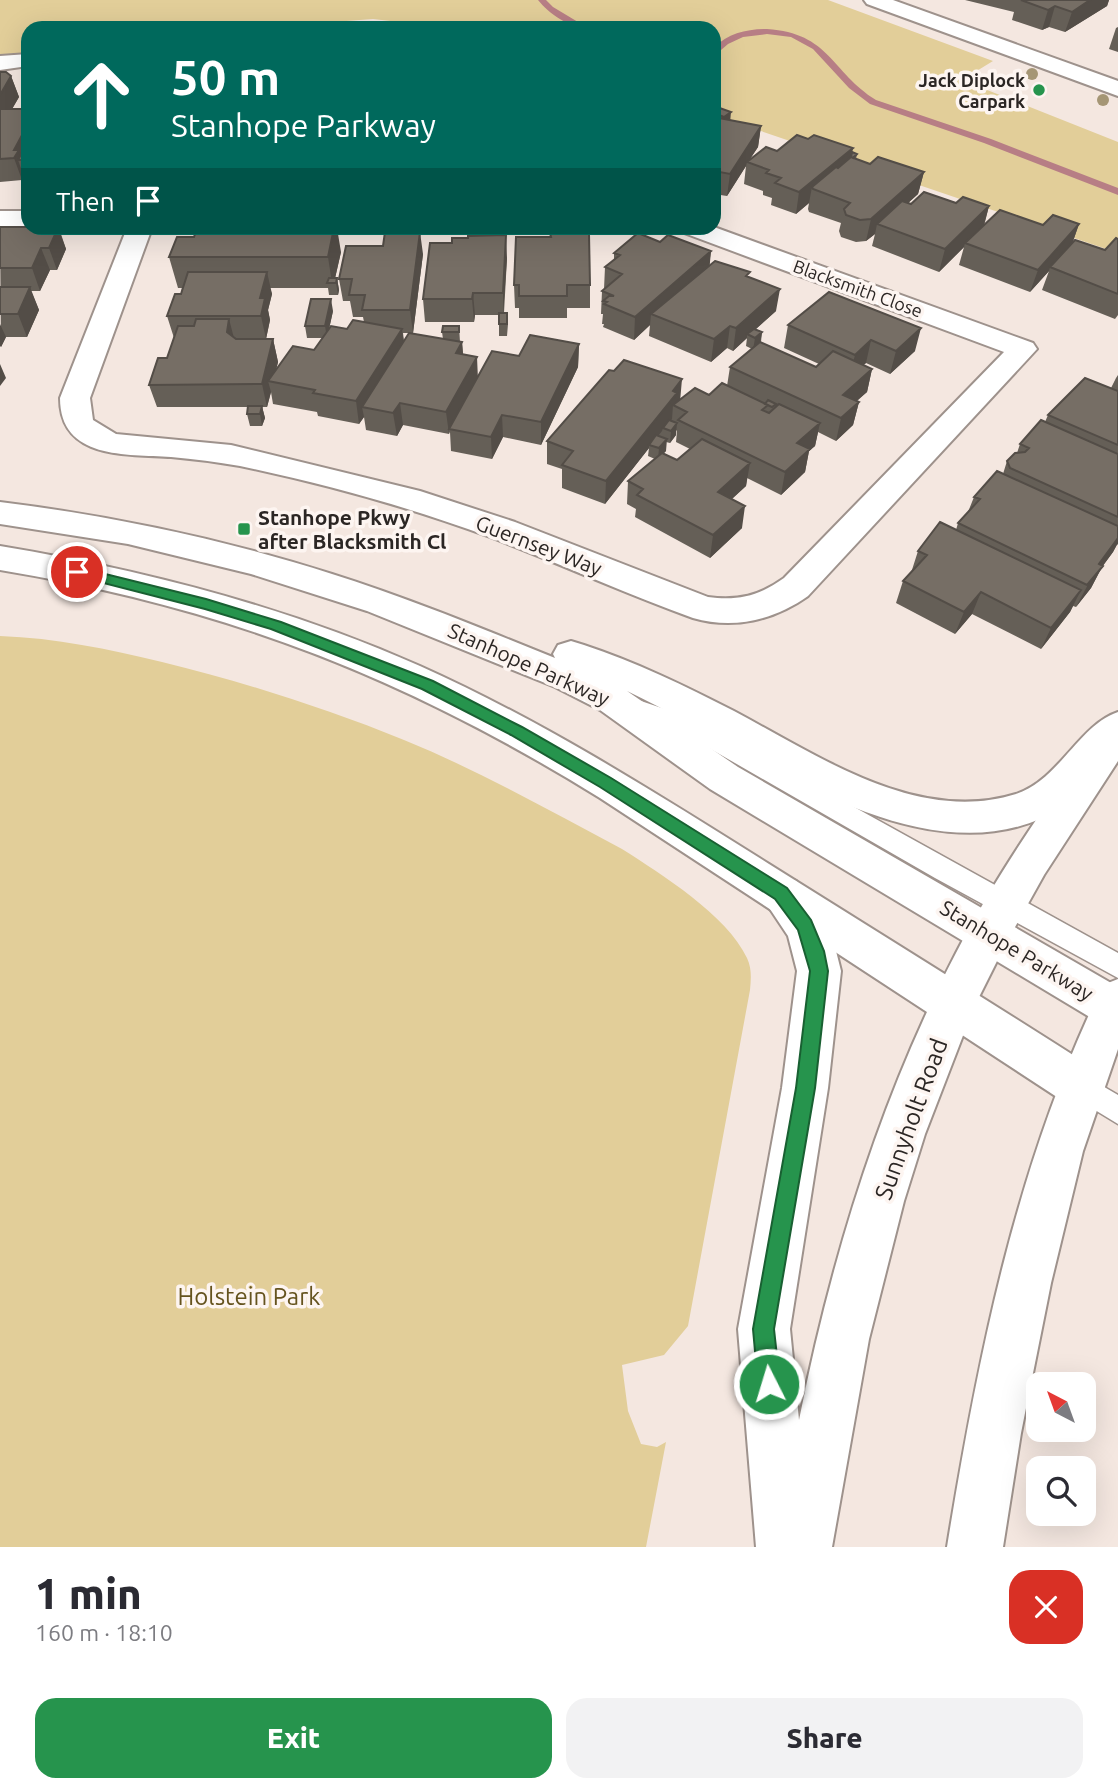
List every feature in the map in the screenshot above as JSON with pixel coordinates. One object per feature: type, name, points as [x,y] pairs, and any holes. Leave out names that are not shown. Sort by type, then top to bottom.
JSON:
[{"type":"main road","points":[[883,1],[1118,89]]},
{"type":"main road","points":[[0,64],[21,61]]},
{"type":"main road","points":[[0,219],[21,219]]},
{"type":"main road","name":"Guernsey Way","points":[[137,235],[75,398],[77,419],[83,428],[93,435],[123,444],[178,447],[242,457],[396,495],[502,529],[683,601],[727,612],[769,605],[796,587],[1023,349]]},
{"type":"main road","name":"Blacksmith Close","points":[[712,235],[1023,349]]},
{"type":"main road","name":"Stanhope Parkway","points":[[0,513],[56,519],[156,537],[295,573],[430,620],[608,697],[686,755],[724,779],[997,919],[1117,991]]},
{"type":"main road","points":[[0,558],[99,576],[206,604],[299,634],[428,685],[517,731],[605,783],[954,1003],[1100,1099]]},
{"type":"main road","points":[[430,620],[493,628],[592,660],[684,702],[823,777],[889,802],[954,819],[982,818],[1029,806],[1063,783],[1118,729]]},
{"type":"main road","name":"Sunnyholt Road","points":[[804,1547],[819,1447],[851,1309],[882,1194],[914,1102],[954,1003],[997,919],[1021,876],[1118,729]]},
{"type":"main road","points":[[781,894],[805,926],[815,951],[819,971],[805,1088],[764,1329],[784,1547]]},
{"type":"main road","points":[[975,1547],[987,1466],[1021,1298],[1054,1167],[1100,1099],[1117,991]]},
{"type":"green space","points":[[0,0],[828,0],[993,61],[962,80],[1118,142],[1118,253],[721,117],[721,21],[21,21],[21,54],[0,56]]},
{"type":"green space","name":"Holstein Park","points":[[0,636],[82,645],[193,670],[254,687],[404,740],[487,778],[622,849],[692,897],[725,926],[737,942],[750,966],[750,990],[688,1326],[664,1355],[622,1365],[628,1411],[641,1444],[657,1447],[666,1442],[646,1547],[0,1547]]},
{"type":"building","points":[[1021,0],[1090,0],[1072,12],[1055,6],[1048,10]]},
{"type":"building","points":[[0,72],[11,76],[0,95]]},
{"type":"building","points":[[721,108],[731,112],[724,117],[721,116]]},
{"type":"building","points":[[0,109],[21,109],[21,137],[14,150],[19,150],[14,158],[0,159]]},
{"type":"building","points":[[721,118],[761,126],[730,174],[721,172]]},
{"type":"building","points":[[797,135],[808,139],[814,135],[853,148],[799,192],[775,183],[781,178],[766,173],[769,170],[747,162],[766,147],[777,151]]},
{"type":"building","points":[[851,157],[870,164],[878,157],[924,172],[871,219],[860,220],[846,215],[844,209],[850,203],[812,187]]},
{"type":"building","points":[[924,192],[956,203],[963,197],[989,206],[945,249],[877,224],[902,201],[911,204]]},
{"type":"building","points":[[1000,210],[1043,225],[1053,215],[1079,224],[1038,270],[965,243]]},
{"type":"building","points":[[0,227],[21,227],[21,235],[55,235],[49,248],[41,248],[32,268],[0,268]]},
{"type":"building","points":[[333,235],[328,257],[169,257],[177,237]]},
{"type":"building","points":[[385,235],[420,235],[410,310],[362,310],[365,295],[349,295],[352,279],[339,279],[346,246],[383,246]]},
{"type":"building","points":[[506,235],[503,293],[473,293],[472,299],[423,299],[430,243],[452,243],[452,238],[468,236]]},
{"type":"building","points":[[589,235],[590,285],[567,285],[567,296],[519,296],[519,285],[514,285],[516,237]]},
{"type":"building","points":[[636,235],[660,242],[668,235],[711,251],[635,317],[604,304],[607,302],[603,301],[614,296],[602,291],[622,274],[605,267],[620,255],[614,253]]},
{"type":"building","points":[[1116,238],[1118,294],[1050,267],[1075,240],[1105,250]]},
{"type":"building","points":[[715,261],[750,272],[746,276],[780,289],[736,328],[730,326],[714,339],[651,314]]},
{"type":"building","points":[[188,272],[267,272],[260,298],[265,298],[261,316],[167,316],[175,294],[181,294]]},
{"type":"building","points":[[329,278],[337,278],[336,283],[327,283]]},
{"type":"building","points":[[0,287],[30,287],[18,314],[0,314]]},
{"type":"building","points":[[829,292],[921,328],[896,351],[871,340],[855,355],[788,325]]},
{"type":"building","points":[[311,299],[331,299],[325,326],[305,326]]},
{"type":"building","points":[[499,313],[507,313],[507,324],[499,324]]},
{"type":"building","points":[[196,319],[229,319],[227,332],[236,339],[273,339],[262,384],[149,385],[158,358],[167,358],[178,326],[194,326]]},
{"type":"building","points":[[353,320],[402,329],[356,401],[268,381],[293,346],[314,350],[331,326],[347,329]]},
{"type":"building","points":[[443,326],[459,326],[459,332],[442,332]]},
{"type":"building","points":[[754,329],[762,332],[755,338],[747,334]]},
{"type":"building","points":[[409,333],[462,342],[456,353],[477,357],[446,412],[400,403],[393,413],[362,407]]},
{"type":"building","points":[[530,335],[579,344],[541,422],[502,415],[491,437],[449,429],[492,351],[519,356]]},
{"type":"building","points":[[760,342],[816,367],[833,351],[872,369],[843,395],[859,402],[841,418],[730,367]]},
{"type":"building","points":[[624,360],[682,379],[673,391],[677,393],[606,481],[562,465],[573,451],[547,441],[609,370],[614,371]]},
{"type":"building","points":[[1085,378],[1118,391],[1118,445],[1048,415]]},
{"type":"building","points":[[722,383],[768,405],[762,410],[769,413],[779,404],[820,423],[797,443],[810,449],[785,472],[678,420],[687,412],[673,405],[695,388],[709,395]]},
{"type":"building","points":[[768,400],[776,404],[772,407],[765,404]]},
{"type":"building","points":[[248,406],[262,406],[260,414],[247,414]]},
{"type":"building","points":[[669,420],[677,423],[671,431],[663,428]]},
{"type":"building","points":[[1041,420],[1118,454],[1118,517],[1010,468],[1007,461],[1015,453],[1025,452],[1029,448],[1020,444]]},
{"type":"building","points":[[656,435],[667,439],[659,448],[649,445]]},
{"type":"building","points":[[702,439],[750,463],[718,492],[745,506],[713,535],[637,495],[643,489],[628,481],[662,453],[677,460]]},
{"type":"building","points":[[997,471],[1118,526],[1118,538],[1099,564],[1103,566],[1087,585],[958,523],[980,499],[974,497]]},
{"type":"building","points":[[940,522],[1081,590],[1051,628],[981,592],[964,612],[903,581],[927,555],[918,551]]},
{"type":"waterway","points":[[542,0],[550,9],[571,21]]},
{"type":"waterway","points":[[721,46],[732,38],[749,33],[776,32],[793,35],[816,47],[852,86],[873,102],[988,141],[1118,192]]},
{"type":"place","name":"Jack Diplock Carpark","points":[[1039,90]]},
{"type":"place","name":"Stanhope Pkwy after Blacksmith Cl","points":[[244,529]]},
{"type":"route","points":[[77,572],[206,604],[276,626],[428,685],[517,731],[605,783],[781,894],[795,910],[815,951],[819,987],[805,1088],[764,1329],[769,1384]]}]
